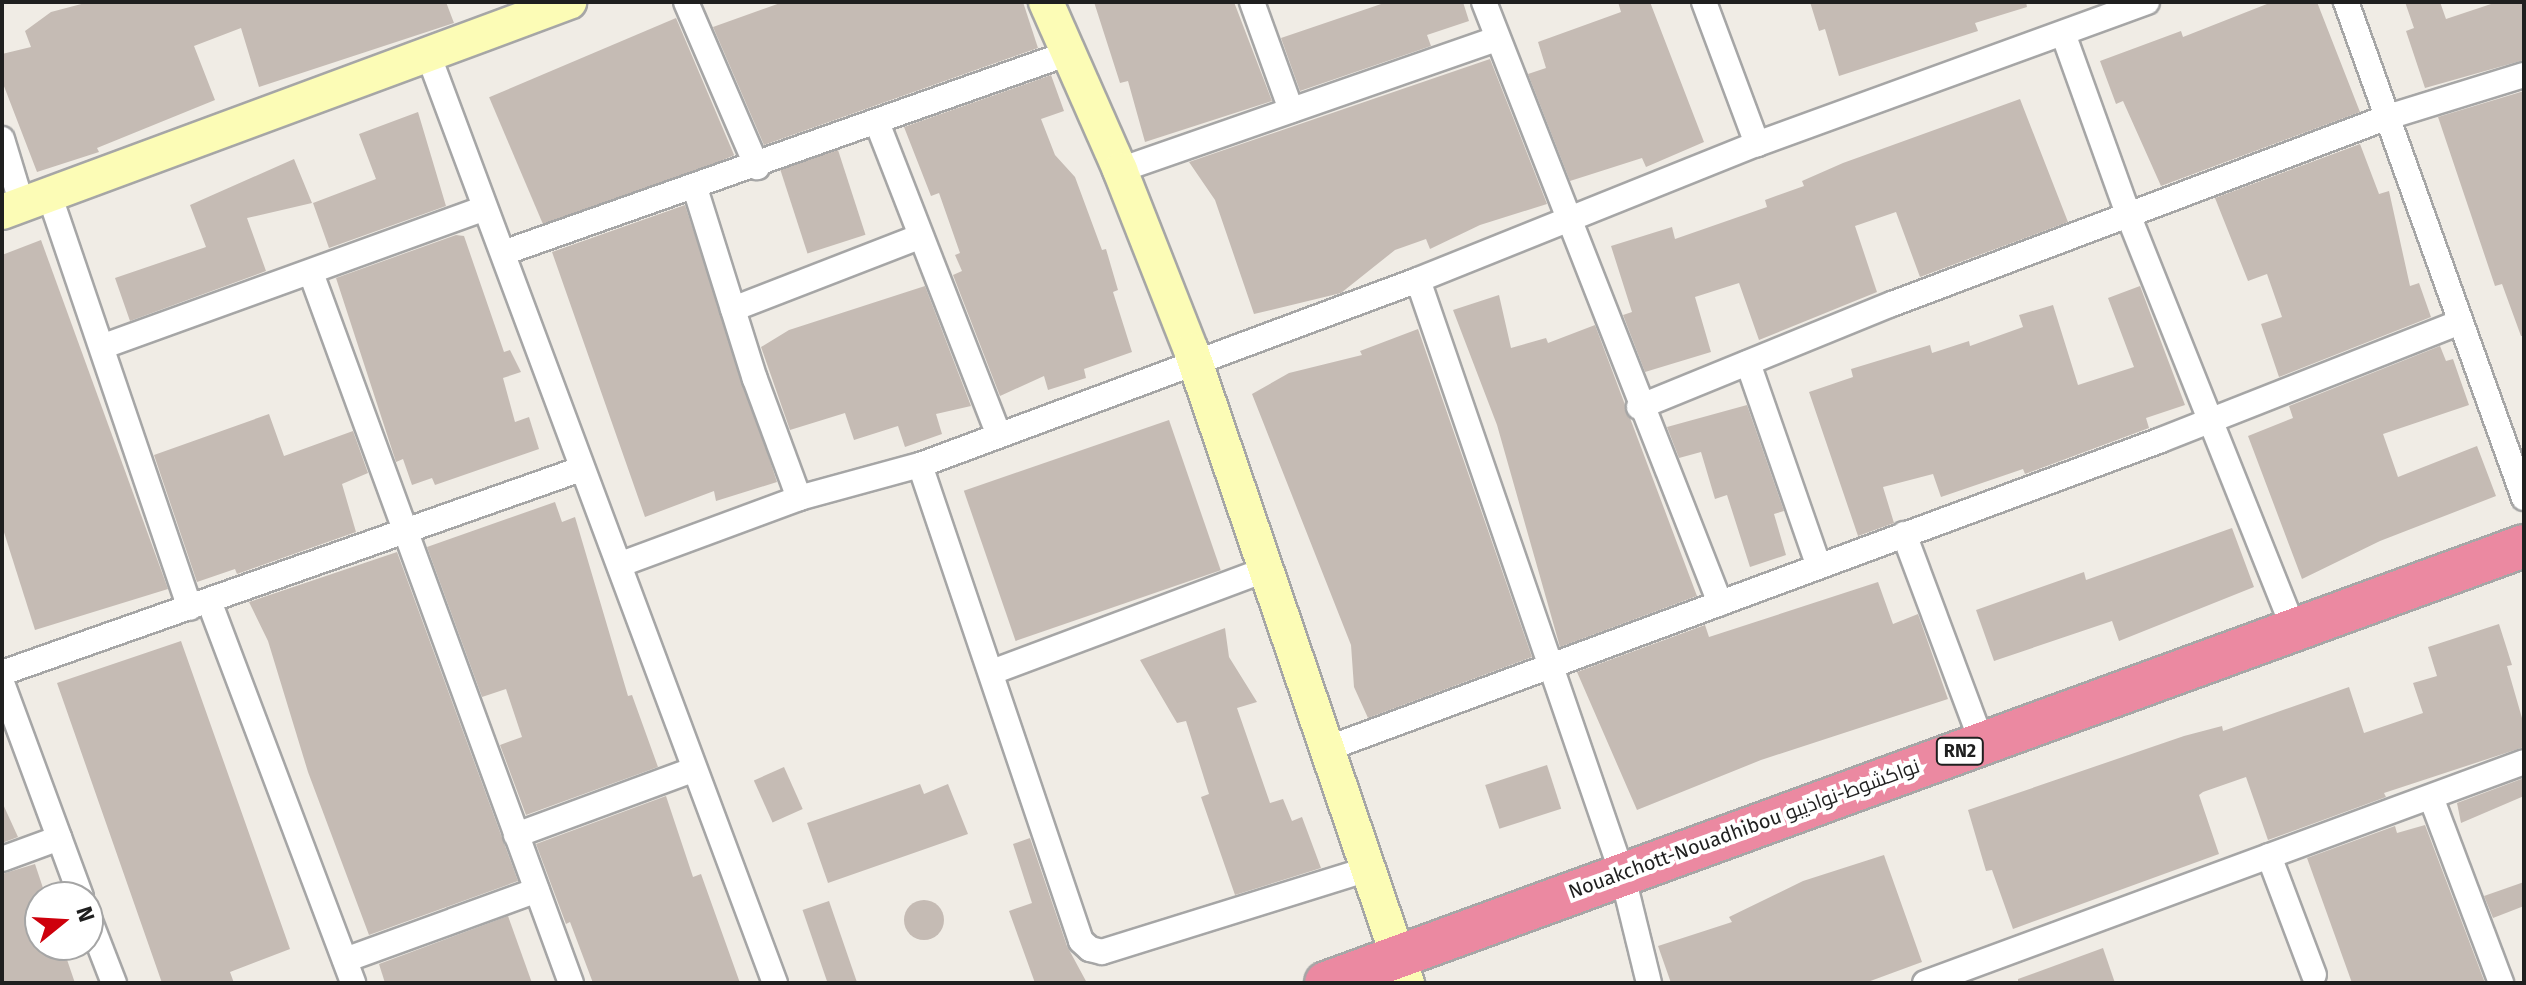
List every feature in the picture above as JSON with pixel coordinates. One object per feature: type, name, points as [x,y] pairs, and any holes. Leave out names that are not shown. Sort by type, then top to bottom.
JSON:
[{"type":"highway","name":"Nouakchott-Nouadhibou نواكشوط-نواذيبو","points":[[1326,983],[1402,971],[1622,873],[2295,633],[2524,546]]},
{"type":"street","points":[[24,203],[428,54],[514,11],[569,2]]},
{"type":"street","points":[[686,2],[757,167]]},
{"type":"street","points":[[1046,2],[1120,170],[1195,361],[1329,748],[1402,971]]},
{"type":"street","points":[[1252,2],[1291,110]]},
{"type":"street","points":[[1484,2],[1639,407],[1720,603]]},
{"type":"street","points":[[1704,2],[1757,144]]},
{"type":"street","points":[[621,564],[799,498],[920,465],[998,433],[1418,280],[1757,144],[2064,36],[2146,2]]},
{"type":"street","points":[[2346,2],[2524,498]]},
{"type":"street","points":[[2064,36],[2129,217],[2295,633]]},
{"type":"street","points":[[1120,170],[1497,39]]},
{"type":"street","points":[[503,253],[878,125],[1069,53]]},
{"type":"street","points":[[428,54],[775,983]]},
{"type":"street","points":[[1639,407],[2388,117],[2524,75]]},
{"type":"street","points":[[878,125],[919,237],[998,433]]},
{"type":"street","points":[[2,139],[24,203],[104,346],[200,604],[353,983]]},
{"type":"street","points":[[695,188],[733,309],[799,498]]},
{"type":"street","points":[[104,346],[485,208]]},
{"type":"street","points":[[733,309],[919,237]]},
{"type":"street","points":[[311,273],[410,533],[571,983]]},
{"type":"street","points":[[1418,280],[1622,873],[1649,983]]},
{"type":"street","points":[[1329,748],[2209,420],[2460,322]]},
{"type":"street","points":[[1748,363],[1818,564]]},
{"type":"street","points":[[920,465],[1081,941],[1090,949],[1102,952],[1369,869]]},
{"type":"street","points":[[2,673],[410,533],[581,469]]},
{"type":"street","points":[[1904,534],[1982,743]]},
{"type":"street","points":[[992,672],[1267,569]]},
{"type":"street","points":[[2,683],[75,881]]},
{"type":"street","points":[[1925,983],[2269,856],[2432,800],[2524,762]]},
{"type":"street","points":[[516,835],[693,770]]},
{"type":"street","points":[[2432,800],[2501,983]]},
{"type":"street","points":[[2,859],[59,838]]},
{"type":"street","points":[[2269,856],[2308,980]]},
{"type":"street","points":[[345,960],[537,890]]},
{"type":"street","points":[[104,957],[114,983]]},
{"type":"building","points":[[89,2],[446,2],[454,23],[259,87],[241,28],[194,46],[215,100],[97,148],[99,152],[37,172],[2,81],[2,54],[31,47],[25,31],[51,12]]},
{"type":"building","points":[[783,2],[1023,2],[1038,48],[764,145],[713,27]]},
{"type":"building","points":[[1094,2],[1234,2],[1272,101],[1145,142],[1128,81],[1120,83]]},
{"type":"building","points":[[1387,2],[1463,2],[1469,21],[1427,35],[1431,46],[1300,91],[1281,38]]},
{"type":"building","points":[[1618,2],[1650,2],[1704,142],[1646,167],[1642,158],[1570,181],[1528,74],[1546,68],[1538,42],[1621,12]]},
{"type":"building","points":[[1810,2],[2026,2],[2027,7],[1975,23],[1978,31],[1839,76],[1825,29],[1819,31]]},
{"type":"building","points":[[2272,2],[2317,2],[2360,112],[2161,186],[2123,101],[2116,104],[2100,61],[2181,31],[2183,37]]},
{"type":"building","points":[[2405,2],[2440,2],[2446,19],[2497,2],[2524,2],[2524,60],[2425,88],[2406,31],[2414,28]]},
{"type":"building","points":[[676,18],[734,155],[547,234],[489,97]]},
{"type":"building","points":[[1490,59],[1547,204],[1480,225],[1430,249],[1426,239],[1395,250],[1341,293],[1254,314],[1215,200],[1189,162]]},
{"type":"building","points":[[1051,75],[1064,111],[1041,119],[1055,155],[1075,177],[1102,250],[1106,249],[1118,290],[1113,292],[1132,352],[1084,369],[1086,378],[1048,390],[1044,376],[1000,396],[953,275],[962,271],[955,255],[960,253],[939,193],[931,196],[904,127]]},
{"type":"building","points":[[2524,91],[2524,336],[2521,336],[2502,284],[2495,286],[2438,117]]},
{"type":"building","points":[[2020,99],[2068,222],[1920,277],[1896,212],[1855,226],[1877,292],[1759,340],[1739,283],[1695,297],[1711,352],[1645,372],[1623,315],[1632,312],[1611,246],[1672,227],[1675,239],[1767,207],[1765,200],[1804,186],[1802,181],[1843,163]]},
{"type":"building","points":[[418,112],[446,206],[329,248],[313,203],[376,179],[359,134]]},
{"type":"building","points":[[2360,144],[2379,194],[2389,191],[2410,286],[2419,283],[2431,317],[2279,377],[2261,324],[2282,317],[2267,274],[2248,281],[2215,198]]},
{"type":"building","points":[[838,150],[866,235],[807,253],[780,169]]},
{"type":"building","points":[[294,159],[312,203],[247,218],[266,271],[130,321],[115,278],[206,247],[190,205]]},
{"type":"building","points":[[685,205],[777,482],[716,501],[714,491],[645,517],[552,252]]},
{"type":"building","points":[[456,235],[464,236],[504,352],[510,350],[521,372],[503,378],[515,422],[529,417],[539,449],[435,485],[432,478],[412,485],[403,459],[396,462],[336,278]]},
{"type":"building","points":[[41,240],[168,589],[35,630],[2,526],[2,255]]},
{"type":"building","points":[[925,286],[971,406],[936,414],[942,434],[905,447],[898,426],[854,440],[845,413],[790,430],[761,347],[789,330]]},
{"type":"building","points":[[2140,286],[2185,405],[2146,418],[2149,428],[2025,474],[2023,469],[1941,497],[1933,474],[1883,487],[1894,523],[1858,536],[1809,392],[1853,377],[1851,369],[1930,345],[1932,353],[1969,341],[1970,346],[2023,327],[2019,315],[2053,305],[2078,385],[2134,367],[2108,298]]},
{"type":"building","points":[[1499,295],[1511,348],[1546,338],[1548,343],[1595,325],[1697,596],[1560,647],[1497,425],[1453,310]]},
{"type":"building","points":[[1418,329],[1532,657],[1368,718],[1354,687],[1351,645],[1252,394],[1289,373],[1362,355],[1360,351]]},
{"type":"building","points":[[2440,346],[2446,361],[2453,359],[2469,405],[2383,434],[2398,477],[2477,446],[2496,496],[2380,541],[2302,579],[2248,436],[2293,418],[2289,406]]},
{"type":"building","points":[[1747,405],[1784,511],[1774,514],[1786,555],[1750,567],[1727,495],[1715,499],[1701,452],[1679,458],[1667,427]]},
{"type":"building","points":[[269,414],[284,456],[353,431],[368,473],[342,484],[356,532],[237,574],[235,569],[197,582],[154,455]]},
{"type":"building","points":[[1169,420],[1221,570],[1016,641],[964,491]]},
{"type":"building","points":[[555,502],[562,522],[575,517],[628,696],[632,695],[658,767],[526,815],[500,745],[522,737],[506,689],[482,697],[427,547]]},
{"type":"building","points":[[2232,528],[2254,587],[2119,641],[2112,621],[1994,661],[1976,610],[2084,572],[2086,580]]},
{"type":"building","points":[[397,552],[518,881],[369,935],[308,772],[268,641],[249,602]]},
{"type":"building","points":[[1878,582],[1893,624],[1918,614],[1948,699],[1761,760],[1637,810],[1577,672],[1705,625],[1709,637]]},
{"type":"building","points":[[2499,624],[2512,665],[2507,666],[2524,725],[2524,747],[2384,793],[2386,797],[2268,840],[2246,777],[2203,792],[2199,795],[2219,854],[2013,929],[1992,870],[1986,871],[1968,810],[2184,736],[2222,726],[2223,731],[2349,687],[2364,733],[2423,713],[2413,683],[2437,676],[2428,647]]},
{"type":"building","points":[[1225,628],[1229,657],[1257,702],[1237,708],[1270,803],[1283,799],[1292,821],[1302,817],[1321,868],[1235,895],[1201,797],[1209,794],[1186,721],[1177,723],[1140,660]]},
{"type":"building","points":[[181,641],[290,949],[230,972],[234,983],[162,983],[57,683]]},
{"type":"building","points":[[1547,765],[1561,809],[1499,829],[1485,785]]},
{"type":"building","points":[[784,767],[803,809],[773,822],[754,780]]},
{"type":"building","points":[[2524,778],[2524,796],[2461,823],[2457,803]]},
{"type":"building","points":[[920,784],[924,794],[948,784],[968,834],[828,883],[807,823]]},
{"type":"building","points":[[666,796],[693,877],[701,874],[740,983],[593,983],[570,922],[566,924],[536,844]]},
{"type":"building","points":[[2,802],[18,837],[2,843]]},
{"type":"building","points":[[2425,825],[2485,983],[2352,983],[2307,858],[2395,826],[2397,833]]},
{"type":"building","points":[[1030,838],[1067,946],[1087,983],[1035,983],[1009,911],[1032,903],[1013,844]]},
{"type":"building","points":[[1884,855],[1922,962],[1865,983],[1671,983],[1658,946],[1732,922],[1729,917],[1803,881]]},
{"type":"building","points":[[35,864],[41,881],[24,881],[24,961],[67,961],[75,983],[2,983],[2,874]]},
{"type":"building","points":[[2524,882],[2524,906],[2493,918],[2484,896]]},
{"type":"building","points":[[924,900],[938,906],[944,920],[938,934],[924,940],[910,934],[904,920],[910,906]]},
{"type":"building","points":[[829,901],[857,983],[828,983],[803,910]]},
{"type":"building","points":[[508,916],[532,983],[385,983],[379,964]]},
{"type":"building","points":[[2103,948],[2115,983],[2018,983],[2018,979]]}]
